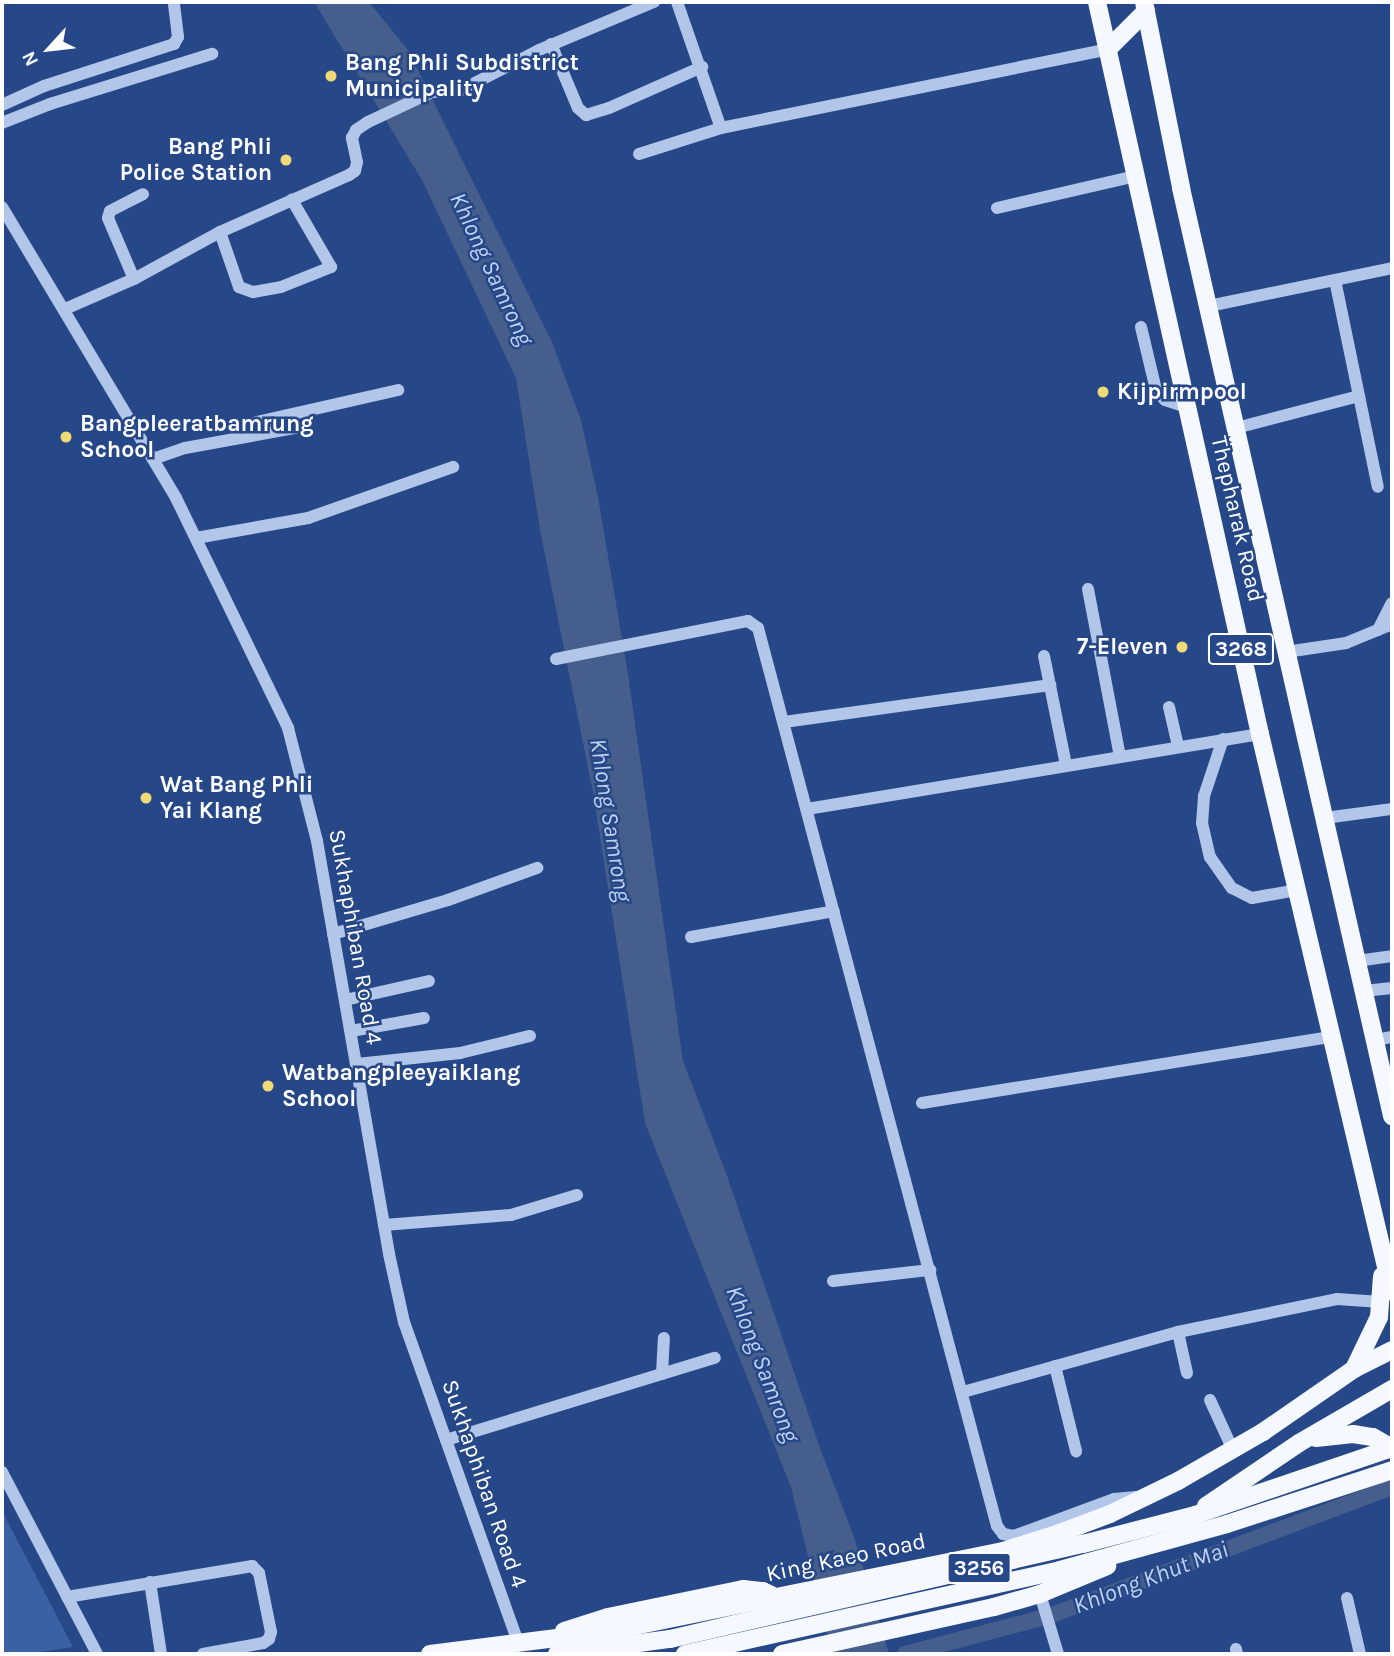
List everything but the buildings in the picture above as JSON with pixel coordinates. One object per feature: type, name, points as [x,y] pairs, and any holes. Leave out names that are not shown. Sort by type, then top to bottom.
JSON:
[{"type":"main road","name":"Thepharak Road","points":[[1097,2],[1260,734],[1382,1248],[1387,1297]]},
{"type":"main road","name":"Thepharak Road","points":[[1145,7],[1236,428],[1357,961],[1364,991],[1384,1039],[1392,1116]]},
{"type":"main road","points":[[1108,49],[1145,7]]},
{"type":"main road","points":[[1354,1369],[1387,1297]]},
{"type":"main road","name":"King Kaeo Road","points":[[430,1654],[605,1632],[1023,1545],[1085,1525],[1145,1498],[1233,1450],[1354,1369],[1392,1350]]},
{"type":"main road","name":"3256","points":[[780,1654],[1040,1600],[1165,1534],[1299,1443],[1392,1389]]},
{"type":"main road","points":[[1299,1443],[1353,1434],[1373,1437],[1392,1448]]},
{"type":"main road","name":"3256","points":[[558,1654],[694,1634],[1083,1544],[1218,1507],[1392,1448]]},
{"type":"main road","name":"3256","points":[[685,1654],[1060,1570],[1227,1524],[1392,1470]]},
{"type":"main road","points":[[545,1640],[608,1617],[753,1589],[772,1595],[783,1646],[780,1654]]},
{"type":"main road","points":[[558,1654],[605,1632]]},
{"type":"street","points":[[2,105],[44,86],[174,44],[178,37],[174,2]]},
{"type":"street","points":[[65,309],[134,279],[219,232],[355,171],[357,162],[352,138],[356,130],[368,122],[432,92],[459,91],[551,44],[654,2]]},
{"type":"street","points":[[677,2],[722,128]]},
{"type":"street","points":[[551,44],[578,108],[586,115],[609,108],[702,67]]},
{"type":"street","points":[[639,155],[722,128],[1108,49]]},
{"type":"street","points":[[2,123],[50,104],[212,54]]},
{"type":"street","points":[[997,208],[1136,176]]},
{"type":"street","points":[[134,279],[108,218],[110,211],[143,194]]},
{"type":"street","points":[[219,232],[240,287],[253,292],[281,287],[331,267],[292,200]]},
{"type":"street","name":"Sukhaphiban Road 4","points":[[2,207],[153,459],[196,538],[288,728],[306,789],[384,1225],[404,1322],[518,1643]]},
{"type":"street","points":[[1209,306],[1392,268]]},
{"type":"street","points":[[1335,280],[1378,487]]},
{"type":"street","points":[[1141,327],[1156,390],[1165,400],[1186,407]]},
{"type":"street","points":[[250,436],[253,423],[398,390]]},
{"type":"street","points":[[1236,428],[1359,396]]},
{"type":"street","points":[[153,459],[185,448],[301,427]]},
{"type":"street","points":[[196,538],[308,518],[453,467]]},
{"type":"street","points":[[1088,589],[1120,756]]},
{"type":"street","points":[[1378,630],[1392,603]]},
{"type":"street","points":[[556,659],[748,621],[758,628],[997,1526],[1003,1534],[1022,1534],[1114,1499],[1145,1498]]},
{"type":"street","points":[[1286,652],[1346,643],[1392,624]]},
{"type":"street","points":[[1044,656],[1066,765]]},
{"type":"street","points":[[784,722],[1050,685]]},
{"type":"street","points":[[1169,707],[1178,746]]},
{"type":"street","points":[[807,809],[1260,734]]},
{"type":"street","points":[[1223,739],[1204,796],[1202,823],[1210,857],[1232,888],[1252,898],[1297,890]]},
{"type":"street","points":[[1325,818],[1392,809]]},
{"type":"street","points":[[333,934],[448,900],[537,868]]},
{"type":"street","points":[[691,937],[834,911]]},
{"type":"street","points":[[1357,961],[1392,956]]},
{"type":"street","points":[[345,1000],[429,981]]},
{"type":"street","points":[[1364,991],[1392,988]]},
{"type":"street","points":[[351,1031],[424,1018]]},
{"type":"street","points":[[357,1064],[460,1053],[530,1036]]},
{"type":"street","points":[[922,1103],[1331,1037]]},
{"type":"street","points":[[384,1225],[511,1215],[577,1195]]},
{"type":"street","points":[[833,1281],[930,1270]]},
{"type":"street","points":[[963,1392],[1178,1332],[1336,1299],[1387,1297]]},
{"type":"street","points":[[1178,1332],[1187,1373]]},
{"type":"street","points":[[662,1374],[664,1338]]},
{"type":"street","points":[[446,1440],[715,1357]]},
{"type":"street","points":[[1055,1366],[1076,1451]]},
{"type":"street","points":[[1210,1400],[1233,1450]]},
{"type":"street","points":[[2,1472],[97,1654]]},
{"type":"street","points":[[67,1597],[252,1566],[257,1569],[271,1632],[269,1639],[263,1643],[203,1654]]},
{"type":"street","points":[[150,1583],[161,1654]]},
{"type":"street","points":[[1347,1598],[1360,1654]]},
{"type":"street","points":[[1040,1600],[1058,1654]]},
{"type":"shaded area","points":[[2,1511],[73,1647],[28,1654],[2,1654]]},
{"type":"water","name":"Khlong Samrong","points":[[314,2],[369,2],[408,50],[552,342],[581,420],[598,497],[628,674],[683,1061],[726,1173],[821,1451],[853,1534],[889,1654],[832,1654],[791,1487],[645,1123],[593,792],[540,530],[516,378],[422,180]]},
{"type":"waterway","name":"Khlong Khut Mai","points":[[905,1654],[1049,1616],[1392,1487]]},
{"type":"place","name":"Bang Phli Subdistrict Municipality","points":[[331,76]]},
{"type":"place","name":"Bang Phli Police Station","points":[[286,160]]},
{"type":"place","name":"Kijpirmpool","points":[[1103,392]]},
{"type":"place","name":"Bangpleeratbamrung School","points":[[66,437]]},
{"type":"place","name":"7-Eleven","points":[[1182,647]]},
{"type":"place","name":"Wat Bang Phli Yai Klang","points":[[146,798]]},
{"type":"place","name":"Watbangpleeyaiklang School","points":[[268,1086]]}]
